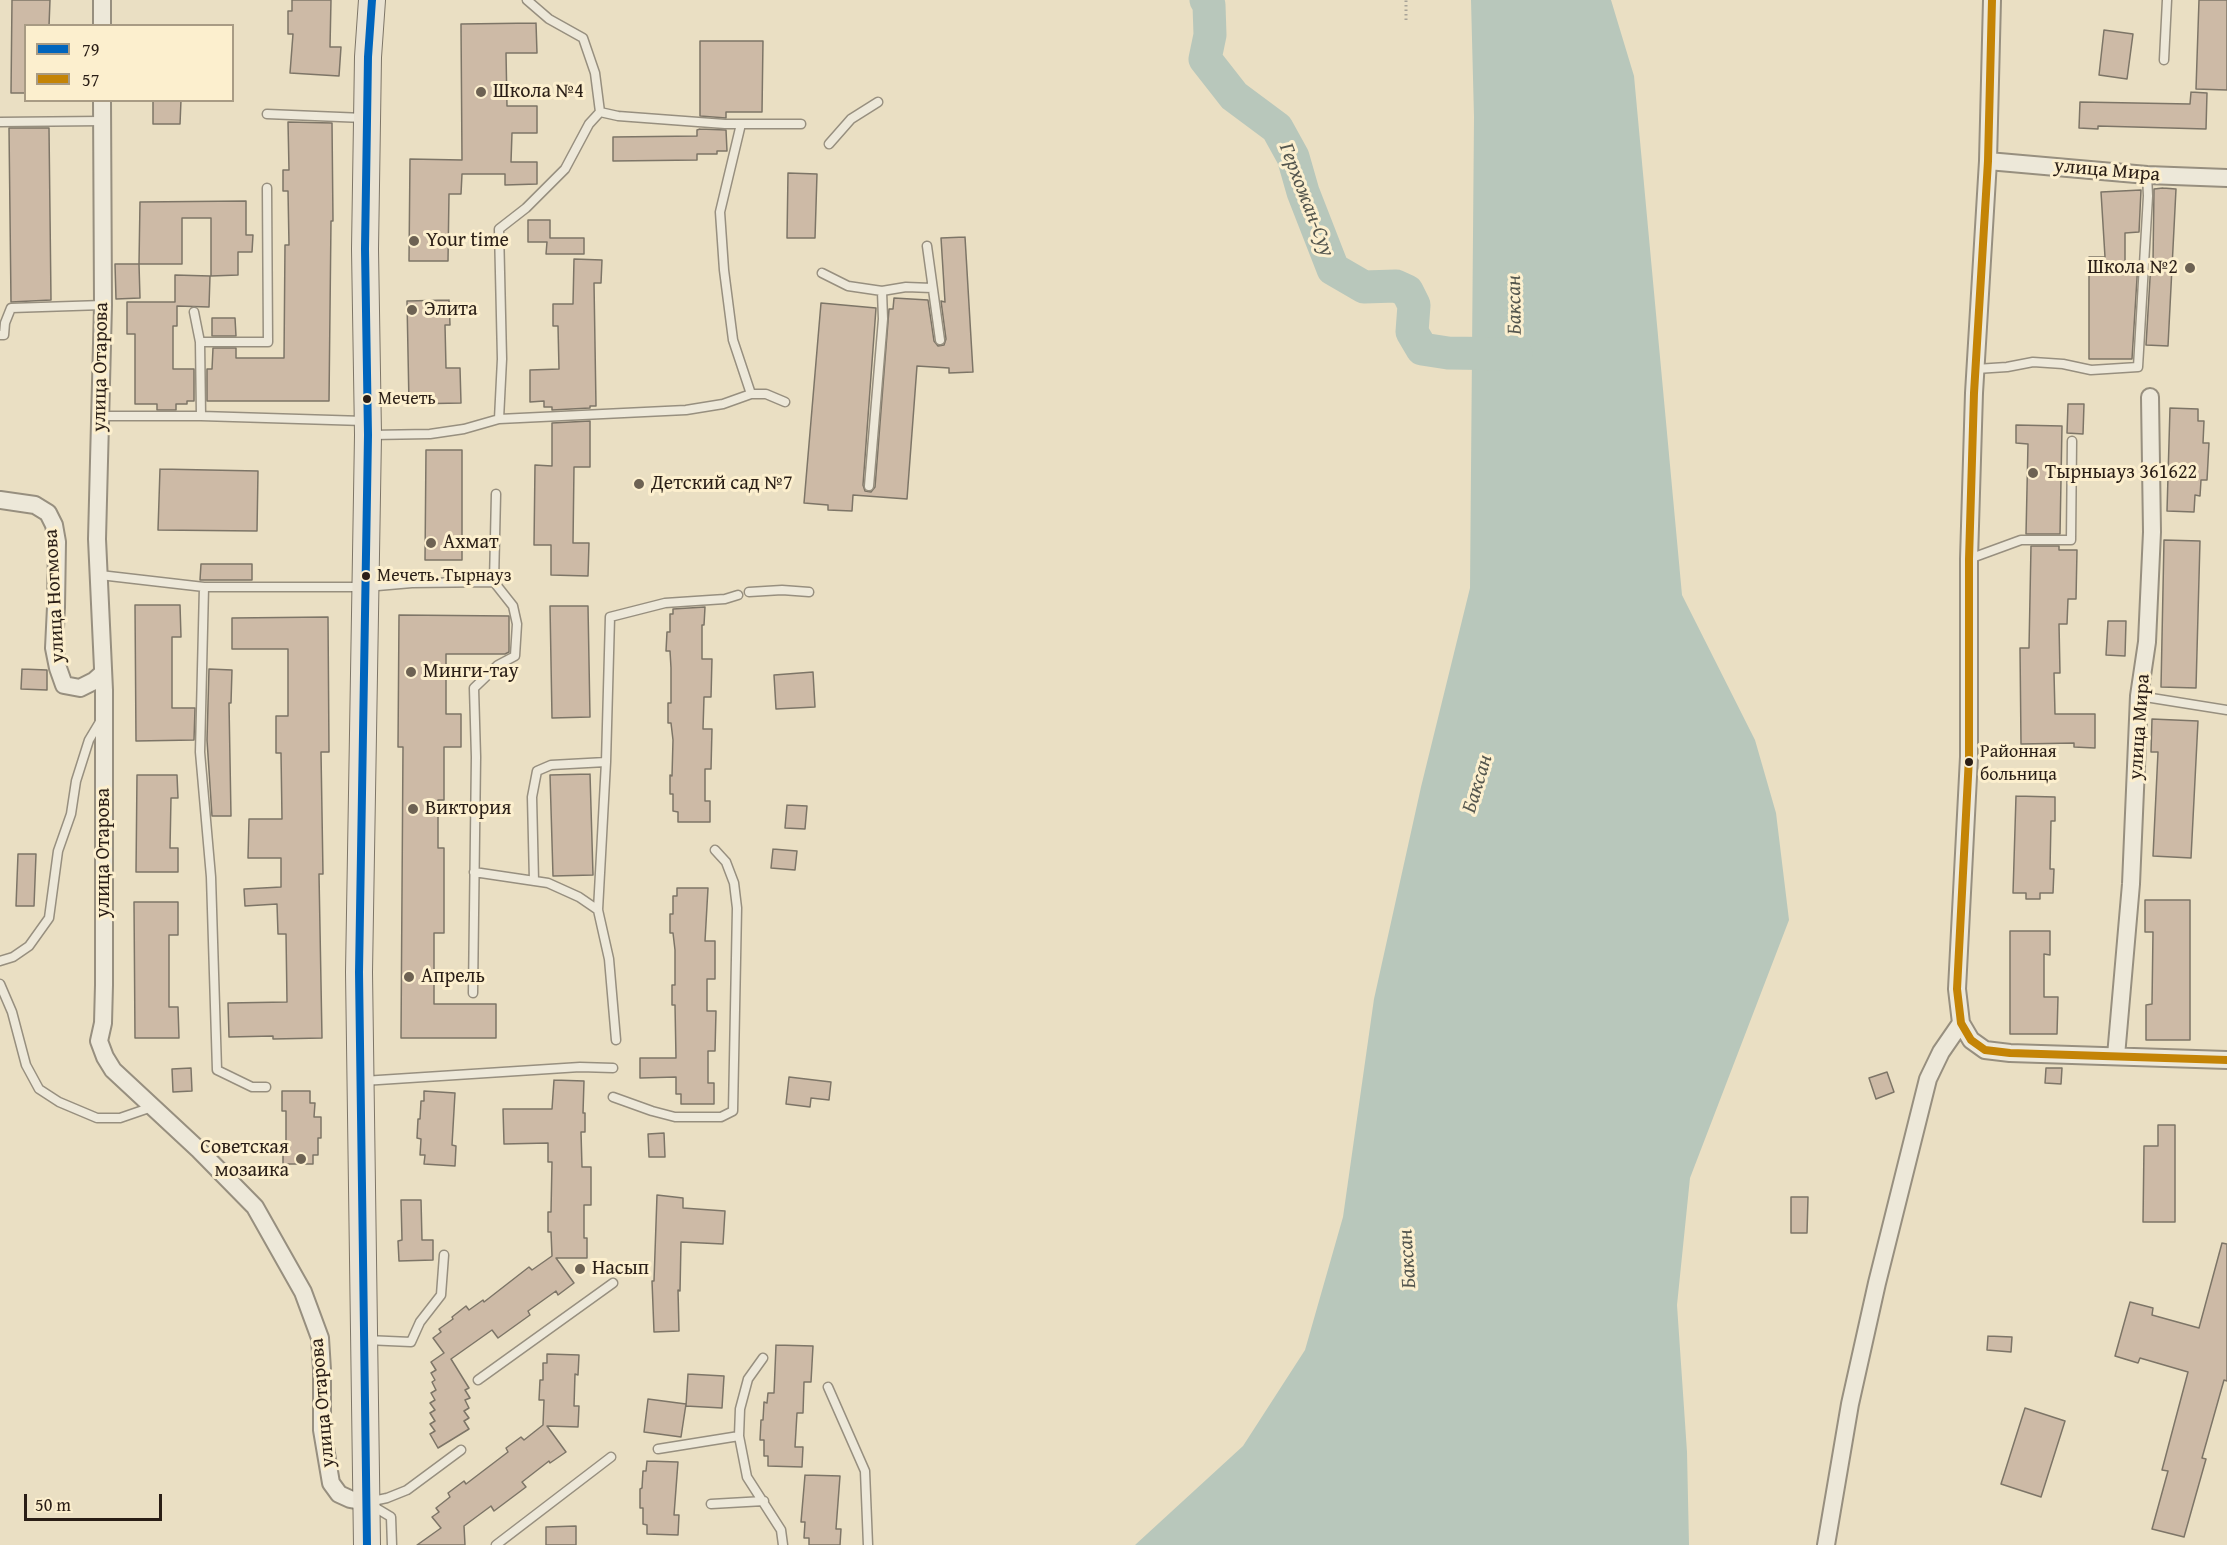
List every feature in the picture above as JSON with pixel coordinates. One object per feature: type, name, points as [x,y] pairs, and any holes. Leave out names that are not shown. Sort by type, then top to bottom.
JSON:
[{"type":"main road","points":[[367,1545],[359,972],[368,428],[366,249],[369,31],[372,0]]},
{"type":"street","points":[[102,0],[102,24]]},
{"type":"street","points":[[1992,0],[1988,161],[1976,369],[1969,559],[1969,758],[1957,989],[1961,1023],[1971,1040],[1985,1050],[2010,1053],[2227,1060]]},
{"type":"street","name":"улица Отарова","points":[[102,102],[103,305],[97,538],[104,715],[104,985],[103,1023],[99,1041],[113,1070],[255,1207],[303,1292],[320,1338],[322,1430],[331,1483],[339,1494],[366,1502]]},
{"type":"street","name":"улица Мира","points":[[1988,161],[2146,176],[2227,178]]},
{"type":"street","name":"улица Мира","points":[[2116,1056],[2131,884],[2139,696],[2147,642],[2152,532],[2151,398]]},
{"type":"street","name":"улица Ногмова","points":[[0,500],[34,505],[48,513],[54,525],[57,569],[54,648],[64,685],[80,687],[94,681],[103,673]]},
{"type":"street","points":[[1826,1545],[1855,1382],[1877,1283],[1928,1080],[1941,1052],[1961,1023]]},
{"type":"lane","points":[[499,419],[502,359],[499,229],[526,208],[565,169],[589,124],[600,112],[595,73],[583,38],[549,19],[527,0]]},
{"type":"lane","points":[[2163,60],[2167,0]]},
{"type":"lane","points":[[828,144],[851,119],[878,102]]},
{"type":"lane","points":[[600,112],[649,118],[741,124],[801,124]]},
{"type":"lane","points":[[267,114],[368,118]]},
{"type":"lane","points":[[0,122],[102,121]]},
{"type":"lane","points":[[741,124],[720,212],[724,270],[733,340],[751,394]]},
{"type":"lane","points":[[1976,369],[2033,362],[2062,364],[2091,370],[2138,367],[2148,207],[2146,176]]},
{"type":"lane","points":[[200,342],[268,342],[267,188]]},
{"type":"lane","points":[[927,246],[940,340]]},
{"type":"lane","points":[[822,273],[848,286],[882,291],[906,287],[932,288]]},
{"type":"lane","points":[[868,486],[883,319],[882,291]]},
{"type":"lane","points":[[0,335],[4,335],[10,308],[103,305]]},
{"type":"lane","points":[[194,312],[200,342],[201,416]]},
{"type":"lane","points":[[101,416],[201,416],[430,434],[464,429],[499,419],[686,410],[723,404],[751,394],[766,394],[785,402]]},
{"type":"lane","points":[[1969,559],[2020,540],[2071,540],[2072,441]]},
{"type":"lane","points":[[473,993],[476,757],[474,688],[498,665],[515,656],[517,624],[513,606],[494,582],[496,494]]},
{"type":"lane","points":[[100,575],[204,587],[366,587],[494,582]]},
{"type":"lane","points":[[204,587],[200,752],[211,877],[217,1070],[252,1087],[266,1087]]},
{"type":"lane","points":[[749,592],[782,590],[809,592]]},
{"type":"lane","points":[[616,1040],[609,959],[598,910],[606,762],[610,617],[665,603],[725,599],[738,595]]},
{"type":"lane","points":[[2139,696],[2227,710]]},
{"type":"lane","points":[[0,961],[13,957],[29,946],[49,918],[58,851],[70,814],[76,781],[89,740],[104,715]]},
{"type":"lane","points":[[534,881],[532,797],[537,771],[551,765],[606,762]]},
{"type":"lane","points":[[613,1097],[675,1117],[721,1117],[733,1111],[737,908],[734,882],[726,862],[715,850]]},
{"type":"lane","points":[[474,872],[548,883],[579,897],[598,910]]},
{"type":"lane","points":[[0,984],[12,1012],[26,1065],[39,1089],[59,1102],[97,1118],[120,1118],[152,1107]]},
{"type":"lane","points":[[360,1082],[580,1067],[613,1068]]},
{"type":"lane","points":[[364,1340],[411,1341],[420,1322],[441,1295],[444,1255]]},
{"type":"lane","points":[[478,1380],[613,1283]]},
{"type":"lane","points":[[763,1358],[748,1379],[740,1409],[739,1436],[747,1478],[781,1530],[783,1545]]},
{"type":"lane","points":[[828,1387],[865,1471],[868,1545]]},
{"type":"lane","points":[[658,1449],[739,1436]]},
{"type":"lane","points":[[366,1502],[387,1498],[407,1490],[461,1450]]},
{"type":"lane","points":[[496,1545],[611,1457]]},
{"type":"lane","points":[[711,1504],[764,1501]]},
{"type":"lane","points":[[366,1502],[391,1517],[392,1545]]},
{"type":"path","points":[[1406,0],[1406,20]]},
{"type":"water","name":"Баксан","points":[[1471,0],[1611,0],[1634,76],[1682,595],[1755,740],[1776,813],[1789,920],[1690,1178],[1677,1305],[1687,1452],[1689,1545],[1135,1545],[1243,1446],[1305,1350],[1343,1217],[1374,999],[1421,787],[1470,588],[1474,117]]},
{"type":"building","points":[[12,0],[50,0],[49,24],[24,24],[24,93],[11,93]]},
{"type":"building","points":[[292,0],[331,0],[330,47],[341,47],[339,76],[290,73],[293,34],[288,34],[288,11],[292,11]]},
{"type":"building","points":[[2199,0],[2227,0],[2227,90],[2196,89]]},
{"type":"building","points":[[536,23],[537,53],[506,53],[507,106],[537,106],[537,133],[512,133],[511,162],[537,162],[537,184],[505,185],[505,174],[462,174],[461,194],[449,194],[448,261],[409,261],[410,159],[462,160],[461,24]]},
{"type":"building","points":[[2104,30],[2133,34],[2127,79],[2099,75]]},
{"type":"building","points":[[700,41],[763,41],[762,112],[726,112],[726,118],[700,116]]},
{"type":"building","points":[[2191,92],[2207,93],[2206,129],[2098,126],[2098,129],[2079,128],[2080,102],[2190,104]]},
{"type":"building","points":[[153,102],[181,102],[180,124],[153,124]]},
{"type":"building","points":[[288,122],[332,123],[333,221],[331,221],[329,401],[207,401],[207,369],[212,369],[213,348],[236,348],[236,358],[284,358],[285,245],[289,245],[288,191],[283,191],[283,170],[289,170]]},
{"type":"building","points":[[9,128],[49,128],[51,300],[11,302]]},
{"type":"building","points":[[697,130],[726,130],[727,151],[717,151],[717,154],[697,154],[697,160],[613,161],[613,137],[697,136]]},
{"type":"building","points":[[788,173],[817,174],[815,238],[787,238]]},
{"type":"building","points":[[2154,189],[2176,189],[2168,346],[2146,345],[2151,262],[2153,262]]},
{"type":"building","points":[[2141,190],[2139,232],[2125,233],[2125,261],[2138,262],[2132,359],[2089,359],[2089,257],[2105,257],[2101,192]]},
{"type":"building","points":[[246,201],[246,235],[253,235],[252,252],[238,252],[238,275],[211,276],[211,218],[182,218],[182,264],[139,264],[140,202]]},
{"type":"building","points":[[528,220],[550,220],[550,238],[584,238],[584,254],[546,254],[547,242],[528,242]]},
{"type":"building","points":[[965,237],[973,372],[949,373],[949,368],[917,366],[907,499],[853,495],[852,511],[828,510],[828,505],[804,503],[821,303],[876,308],[863,485],[865,491],[871,492],[875,487],[889,309],[893,309],[894,298],[928,300],[934,341],[938,346],[944,345],[946,339],[941,301],[945,302],[941,238]]},
{"type":"building","points":[[574,259],[602,260],[601,283],[594,283],[596,406],[552,410],[552,407],[544,407],[544,401],[530,402],[530,370],[559,369],[558,326],[553,326],[553,304],[573,304]]},
{"type":"building","points":[[115,264],[139,264],[140,298],[116,299]]},
{"type":"building","points":[[175,275],[210,276],[209,307],[177,306],[177,326],[173,326],[173,369],[194,369],[194,401],[187,401],[187,404],[176,404],[176,410],[157,410],[157,404],[135,404],[135,334],[127,334],[127,302],[175,302]]},
{"type":"building","points":[[449,300],[450,325],[445,325],[446,368],[460,368],[461,403],[409,404],[407,301]]},
{"type":"building","points":[[212,318],[235,318],[236,336],[212,336]]},
{"type":"building","points":[[2068,404],[2084,404],[2083,434],[2067,433]]},
{"type":"building","points":[[2170,408],[2198,409],[2198,421],[2204,421],[2203,443],[2209,443],[2207,480],[2201,480],[2200,496],[2195,495],[2194,512],[2167,511]]},
{"type":"building","points":[[590,421],[590,467],[574,467],[573,543],[589,543],[588,576],[551,575],[551,545],[534,545],[535,465],[552,466],[552,423]]},
{"type":"building","points":[[2016,425],[2062,426],[2060,534],[2026,534],[2028,444],[2016,443]]},
{"type":"building","points":[[426,450],[462,450],[462,560],[425,560]]},
{"type":"building","points":[[160,469],[258,471],[257,531],[158,530]]},
{"type":"building","points":[[2164,540],[2200,541],[2196,688],[2161,687]]},
{"type":"building","points":[[2031,546],[2059,546],[2059,550],[2077,550],[2076,599],[2068,599],[2067,624],[2059,624],[2060,673],[2054,673],[2055,714],[2095,714],[2095,748],[2074,747],[2074,743],[2021,744],[2020,648],[2029,648]]},
{"type":"building","points":[[201,564],[252,564],[252,580],[200,580]]},
{"type":"building","points":[[135,605],[180,605],[181,637],[172,637],[172,708],[195,708],[194,740],[136,741]]},
{"type":"building","points":[[550,606],[588,606],[590,717],[552,718]]},
{"type":"building","points":[[705,607],[704,625],[702,625],[702,659],[712,659],[711,697],[704,697],[703,729],[712,729],[711,769],[705,769],[705,801],[710,801],[710,822],[678,822],[678,812],[673,811],[673,794],[670,794],[673,740],[671,723],[668,723],[668,703],[671,703],[671,668],[670,651],[666,651],[667,632],[670,632],[670,614],[673,614],[673,609]]},
{"type":"building","points":[[399,615],[509,616],[509,652],[505,654],[446,654],[446,714],[461,714],[461,747],[444,747],[444,800],[438,800],[438,848],[444,848],[444,933],[434,933],[434,1004],[496,1004],[496,1038],[401,1038],[403,747],[398,747]]},
{"type":"building","points":[[328,617],[329,752],[321,752],[323,874],[319,874],[322,1038],[229,1037],[228,1003],[287,1002],[286,934],[278,934],[277,904],[245,906],[244,889],[281,887],[281,858],[248,858],[249,819],[282,819],[281,753],[276,753],[276,716],[288,716],[288,649],[232,649],[232,618]]},
{"type":"building","points":[[2108,621],[2126,621],[2125,656],[2106,655]]},
{"type":"building","points":[[22,669],[47,670],[47,690],[21,689]]},
{"type":"building","points":[[209,669],[232,670],[231,703],[229,703],[231,816],[212,816],[207,740]]},
{"type":"building","points":[[813,672],[815,707],[776,709],[774,675]]},
{"type":"building","points":[[2152,719],[2198,721],[2191,858],[2153,856],[2158,752],[2151,752]]},
{"type":"building","points":[[590,774],[593,875],[553,876],[550,775]]},
{"type":"building","points":[[137,775],[177,775],[178,798],[171,798],[170,848],[178,848],[178,872],[136,872]]},
{"type":"building","points":[[2016,796],[2055,797],[2055,821],[2051,821],[2050,869],[2054,869],[2053,893],[2040,893],[2040,899],[2026,899],[2026,893],[2013,893]]},
{"type":"building","points":[[787,805],[807,806],[805,829],[785,828]]},
{"type":"building","points":[[773,849],[797,851],[795,870],[771,868]]},
{"type":"building","points":[[18,854],[36,854],[34,906],[16,906]]},
{"type":"building","points":[[677,888],[708,888],[705,941],[715,941],[715,979],[707,979],[707,1011],[716,1011],[715,1051],[708,1051],[708,1083],[714,1083],[714,1104],[681,1104],[681,1094],[676,1094],[676,1077],[640,1078],[640,1058],[676,1058],[675,1005],[672,1005],[672,985],[675,985],[675,950],[673,933],[670,933],[670,914],[673,914],[673,896],[677,896]]},
{"type":"building","points":[[2145,900],[2190,900],[2190,1040],[2146,1040],[2146,1005],[2152,1004],[2153,932],[2145,932]]},
{"type":"building","points":[[134,902],[178,902],[178,935],[169,935],[169,1007],[178,1007],[179,1038],[135,1038]]},
{"type":"building","points":[[2010,931],[2050,931],[2050,955],[2044,954],[2044,997],[2058,997],[2057,1034],[2010,1034]]},
{"type":"building","points":[[191,1068],[192,1091],[173,1092],[172,1069]]},
{"type":"building","points":[[2046,1068],[2062,1068],[2061,1084],[2045,1083]]},
{"type":"building","points":[[1887,1072],[1894,1092],[1876,1099],[1869,1078]]},
{"type":"building","points":[[789,1077],[831,1082],[829,1100],[811,1098],[810,1107],[786,1104]]},
{"type":"building","points":[[554,1080],[584,1081],[585,1132],[581,1132],[582,1167],[591,1167],[591,1205],[584,1205],[584,1238],[587,1238],[587,1258],[556,1258],[574,1283],[558,1295],[556,1291],[528,1311],[530,1315],[498,1338],[492,1330],[451,1359],[469,1388],[465,1390],[470,1398],[465,1400],[469,1408],[464,1411],[469,1418],[464,1421],[469,1429],[438,1448],[430,1434],[435,1431],[430,1424],[435,1421],[430,1413],[435,1410],[430,1403],[435,1400],[431,1393],[436,1390],[432,1382],[435,1380],[431,1373],[436,1370],[431,1362],[444,1353],[433,1338],[441,1332],[439,1329],[466,1306],[469,1310],[483,1300],[484,1302],[529,1267],[532,1270],[552,1256],[551,1232],[548,1232],[548,1212],[551,1212],[552,1162],[548,1162],[548,1143],[504,1144],[503,1109],[552,1109]]},
{"type":"building","points":[[282,1091],[310,1091],[310,1103],[315,1103],[314,1117],[321,1117],[321,1138],[318,1138],[318,1155],[313,1155],[313,1164],[283,1164],[283,1145],[286,1145],[286,1111],[282,1111]]},
{"type":"building","points":[[424,1091],[455,1093],[452,1145],[456,1146],[455,1166],[424,1164],[425,1155],[420,1155],[421,1139],[417,1138],[418,1119],[420,1119],[421,1101],[424,1101]]},
{"type":"building","points":[[2158,1125],[2175,1125],[2175,1222],[2143,1222],[2144,1146],[2158,1146]]},
{"type":"building","points":[[664,1133],[665,1157],[649,1157],[648,1134]]},
{"type":"building","points":[[657,1195],[683,1198],[683,1208],[725,1211],[723,1244],[681,1242],[680,1291],[678,1290],[679,1331],[654,1332],[652,1281],[654,1281]]},
{"type":"building","points":[[1791,1197],[1808,1197],[1807,1233],[1791,1233]]},
{"type":"building","points":[[401,1200],[421,1200],[422,1240],[433,1240],[433,1260],[399,1261],[398,1241],[402,1240]]},
{"type":"building","points":[[2222,1243],[2227,1244],[2227,1381],[2224,1380],[2202,1458],[2206,1459],[2184,1537],[2152,1529],[2168,1471],[2162,1470],[2188,1372],[2140,1358],[2138,1363],[2115,1356],[2130,1302],[2153,1308],[2152,1315],[2199,1328]]},
{"type":"building","points":[[1988,1336],[2012,1337],[2011,1352],[1987,1350]]},
{"type":"building","points":[[776,1345],[813,1346],[811,1382],[804,1382],[803,1413],[797,1413],[795,1447],[803,1447],[802,1467],[768,1466],[768,1456],[764,1456],[764,1440],[760,1440],[764,1402],[767,1403],[768,1393],[774,1393]]},
{"type":"building","points":[[547,1354],[579,1355],[578,1375],[575,1374],[574,1406],[579,1406],[578,1427],[547,1426],[566,1452],[550,1463],[549,1461],[522,1482],[526,1487],[494,1511],[491,1506],[464,1526],[465,1545],[417,1545],[441,1528],[432,1517],[439,1512],[436,1508],[450,1497],[448,1493],[464,1481],[466,1484],[508,1452],[506,1448],[521,1437],[524,1440],[543,1425],[544,1400],[539,1400],[540,1380],[543,1380],[543,1363],[547,1363]]},
{"type":"building","points":[[688,1374],[724,1376],[722,1408],[686,1406]]},
{"type":"building","points":[[648,1399],[686,1404],[681,1437],[644,1432]]},
{"type":"building","points":[[2025,1408],[2065,1421],[2041,1497],[2001,1484]]},
{"type":"building","points":[[647,1461],[678,1462],[674,1515],[679,1515],[678,1535],[647,1534],[647,1525],[643,1524],[643,1508],[640,1508],[640,1489]]},
{"type":"building","points":[[805,1475],[840,1476],[836,1529],[841,1529],[840,1545],[809,1545],[809,1538],[804,1538],[805,1522],[801,1522]]},
{"type":"building","points":[[576,1526],[576,1545],[546,1545],[546,1527]]},
{"type":"waterway","name":"Герхожан-Суу","points":[[1206,0],[1209,5],[1210,35],[1205,59],[1234,96],[1277,128],[1293,157],[1303,192],[1333,269],[1364,287],[1396,286],[1407,291],[1414,305],[1412,332],[1422,349],[1448,353],[1516,354]]},
{"type":"transit line","name":"79","points":[[367,1545],[359,972],[368,435],[365,249],[368,57],[372,0]]},
{"type":"transit line","name":"57","points":[[1992,0],[1988,161],[1974,393],[1969,559],[1969,757],[1957,989],[1961,1023],[1971,1040],[1985,1050],[2010,1053],[2227,1060]]},
{"type":"place","name":"Школа №4","points":[[481,92]]},
{"type":"place","name":"Your time","points":[[414,241]]},
{"type":"place","name":"Школа №2","points":[[2190,268]]},
{"type":"place","name":"Элита","points":[[412,310]]},
{"type":"place","name":"Мечеть","points":[[367,399]]},
{"type":"place","name":"Тырныауз 361622","points":[[2033,473]]},
{"type":"place","name":"Детский сад №7","points":[[639,484]]},
{"type":"place","name":"Ахмат","points":[[431,543]]},
{"type":"place","name":"Мечеть. Тырнауз","points":[[366,576]]},
{"type":"place","name":"Минги-тау","points":[[411,672]]},
{"type":"place","name":"Районная больница","points":[[1969,762]]},
{"type":"place","name":"Виктория","points":[[413,809]]},
{"type":"place","name":"Апрель","points":[[409,977]]},
{"type":"place","name":"Советская мозаика","points":[[301,1159]]},
{"type":"place","name":"Насып","points":[[580,1269]]}]
